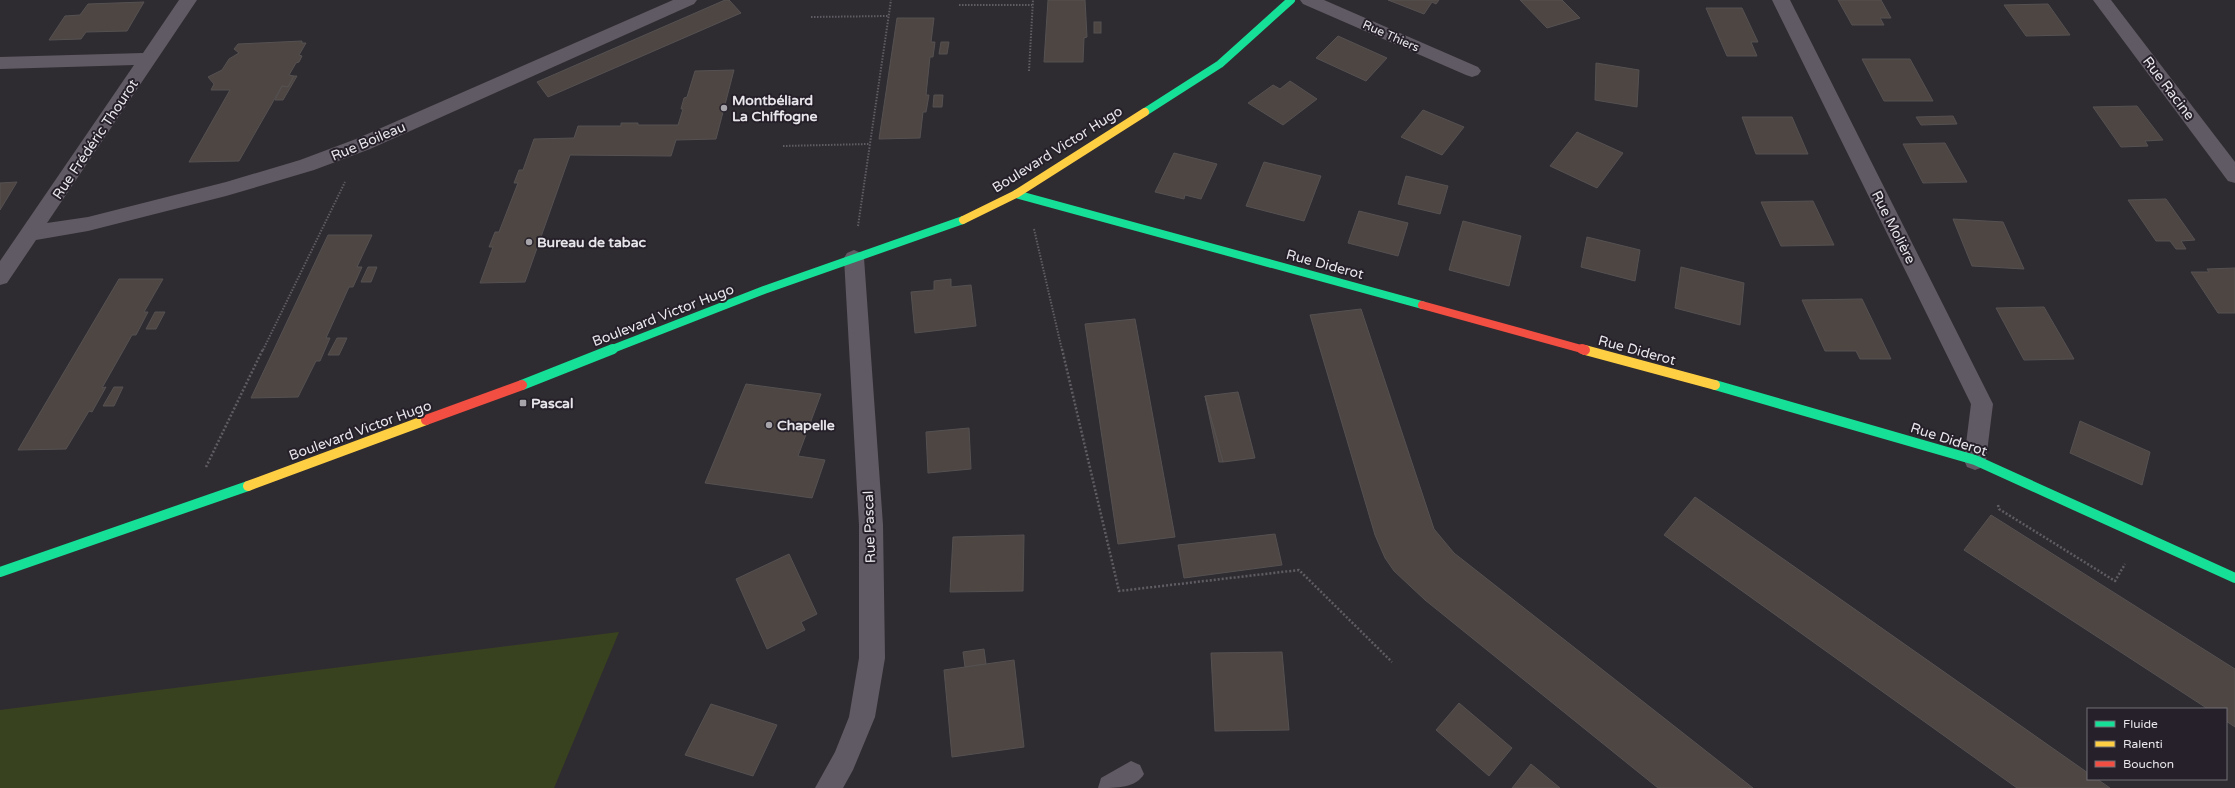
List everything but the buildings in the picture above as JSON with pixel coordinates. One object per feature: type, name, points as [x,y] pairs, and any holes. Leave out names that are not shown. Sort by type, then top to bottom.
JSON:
[{"type":"street","name":"Rue Frédéric Thourot","points":[[2,271],[32,233],[188,0]]},
{"type":"street","name":"Boulevard Victor Hugo","points":[[0,572],[185,509],[524,384],[764,290],[959,222],[1016,194],[1220,64],[1291,0]]},
{"type":"street","name":"Rue Thiers","points":[[1309,0],[1472,71]]},
{"type":"street","name":"Rue Molière","points":[[1781,0],[1982,404],[1975,460]]},
{"type":"street","name":"Rue Racine","points":[[2102,0],[2235,176]]},
{"type":"street","name":"Rue Boileau","points":[[32,233],[88,224],[226,189],[307,165],[363,144],[680,1]]},
{"type":"street","points":[[0,63],[149,59]]},
{"type":"street","name":"Rue Diderot","points":[[1016,194],[1815,413],[1975,460],[2235,578]]},
{"type":"street","name":"Rue Pascal","points":[[828,788],[844,761],[862,717],[872,658],[870,525],[854,258]]},
{"type":"path","points":[[854,258],[869,144],[891,0]]},
{"type":"path","points":[[1029,71],[1032,0]]},
{"type":"path","points":[[959,5],[1032,5]]},
{"type":"path","points":[[812,17],[888,16]]},
{"type":"path","points":[[185,509],[363,144]]},
{"type":"path","points":[[783,146],[869,144]]},
{"type":"path","points":[[1033,227],[1119,591],[1300,570],[1392,662]]},
{"type":"green space","points":[[619,632],[554,788],[0,788],[0,710]]},
{"type":"traffic: fast","points":[[1145,112],[1220,64],[1291,0]]},
{"type":"traffic: fast","points":[[1016,194],[1422,305]]},
{"type":"traffic: fast","points":[[522,385],[764,290],[963,220]]},
{"type":"traffic: fast","points":[[1715,385],[1975,460],[2235,578]]},
{"type":"traffic: fast","points":[[0,572],[248,486]]},
{"type":"traffic: slow","points":[[963,220],[1016,194],[1145,112]]},
{"type":"traffic: slow","points":[[1585,350],[1715,385]]},
{"type":"traffic: slow","points":[[248,486],[426,420]]},
{"type":"traffic: jam","points":[[1422,305],[1585,350]]},
{"type":"traffic: jam","points":[[426,420],[522,385]]},
{"type":"place","name":"Montbéliard La Chiffogne","points":[[724,108]]},
{"type":"place","name":"Bureau de tabac","points":[[529,242]]},
{"type":"place","name":"Pascal","points":[[523,403]]},
{"type":"place","name":"Chapelle","points":[[769,425]]}]
